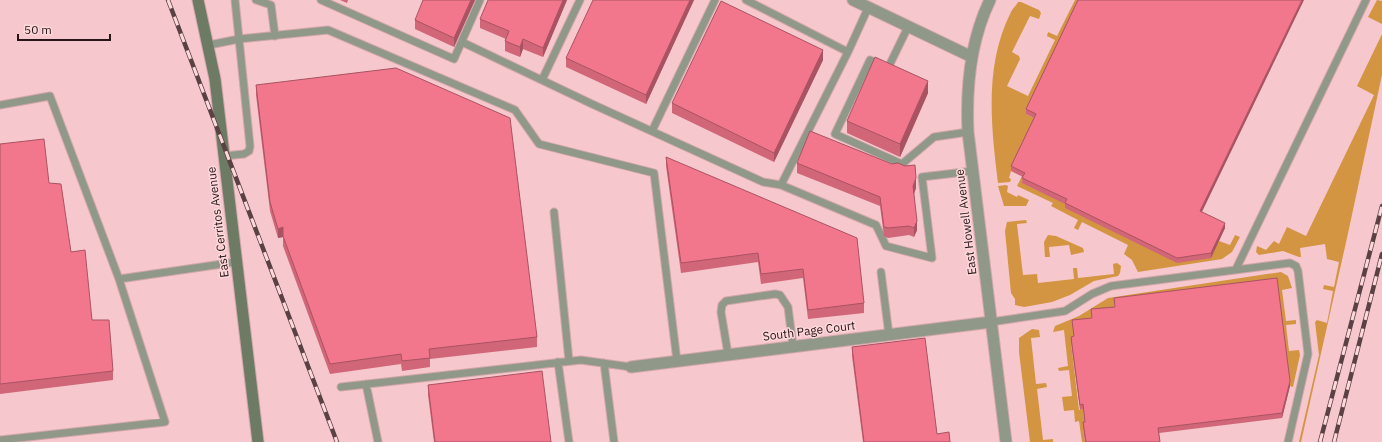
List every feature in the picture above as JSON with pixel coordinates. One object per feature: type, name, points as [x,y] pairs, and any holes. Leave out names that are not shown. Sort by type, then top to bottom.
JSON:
[{"type":"main road","name":"East Cerritos Avenue","points":[[198,0],[209,45],[215,79],[258,442]]},
{"type":"street","points":[[852,0],[972,57]]},
{"type":"street","name":"East Howell Avenue","points":[[990,0],[981,22],[972,57],[968,93],[968,132],[1006,442]]},
{"type":"street","name":"South Page Court","points":[[631,366],[991,322]]},
{"type":"lane","points":[[224,156],[244,154],[249,151],[250,146],[234,0]]},
{"type":"lane","points":[[256,0],[271,6],[275,36]]},
{"type":"lane","points":[[321,0],[454,59],[480,0]]},
{"type":"lane","points":[[542,80],[580,0]]},
{"type":"lane","points":[[652,131],[715,0]]},
{"type":"lane","points":[[746,0],[848,52]]},
{"type":"lane","points":[[1236,269],[1366,0]]},
{"type":"lane","points":[[782,185],[848,52],[868,8]]},
{"type":"lane","points":[[908,27],[888,68],[870,60],[835,134],[902,164],[934,137],[968,132]]},
{"type":"lane","points":[[209,45],[239,39],[328,30],[515,110],[539,144],[654,173],[678,361]]},
{"type":"lane","points":[[462,42],[763,182],[782,185],[876,225],[886,246],[932,258],[922,177],[973,171]]},
{"type":"lane","points":[[0,105],[50,96],[119,278],[165,422],[0,440]]},
{"type":"lane","points":[[554,212],[569,361]]},
{"type":"lane","points":[[119,278],[236,262]]},
{"type":"lane","points":[[991,322],[1065,311],[1092,294],[1111,286],[1286,262],[1296,266],[1308,354],[1288,442]]},
{"type":"lane","points":[[881,272],[889,335]]},
{"type":"lane","points":[[728,354],[721,312],[722,304],[726,300],[775,294],[780,295],[788,307],[793,346]]},
{"type":"lane","points":[[341,387],[581,360],[631,366]]},
{"type":"lane","points":[[558,362],[569,442]]},
{"type":"lane","points":[[604,363],[614,442]]},
{"type":"lane","points":[[366,384],[378,442]]},
{"type":"shaded area","points":[[1075,0],[1081,0],[1026,114],[1036,119],[1011,171],[1009,178],[1011,179],[1010,182],[998,183],[993,140],[992,96],[993,74],[1002,32],[1011,12],[1018,2],[1039,10],[1041,13],[1039,19],[1030,16],[1012,52],[1019,56],[1020,59],[1007,86],[1028,96],[1055,40],[1047,36],[1048,32],[1057,36]]},
{"type":"shaded area","points":[[1377,0],[1382,1],[1382,24],[1368,17]]},
{"type":"shaded area","points":[[1382,34],[1382,75],[1301,442],[1299,442],[1319,355],[1315,322],[1317,320],[1327,323],[1333,291],[1323,289],[1324,285],[1334,287],[1339,262],[1327,259],[1325,244],[1300,248],[1301,257],[1283,251],[1259,255],[1256,252],[1257,246],[1266,250],[1274,241],[1279,244],[1287,227],[1306,236],[1374,95],[1357,86]]},
{"type":"shaded area","points":[[1022,176],[1025,178],[1023,183],[1067,204],[1230,245],[1235,235],[1240,237],[1232,252],[1222,259],[1138,272],[1132,260],[1124,254],[1128,245],[1082,222],[1078,230],[1074,228],[1078,220],[1051,206],[1053,203],[1017,186]]},
{"type":"shaded area","points":[[998,186],[1008,186],[1007,192],[1017,197],[1018,195],[1029,200],[1026,206],[1004,206]]},
{"type":"shaded area","points":[[1026,220],[1027,223],[1017,224],[1023,275],[1037,274],[1038,283],[1074,279],[1073,268],[1077,268],[1078,278],[1114,274],[1113,264],[1117,263],[1121,266],[1120,273],[1118,276],[1094,281],[1070,295],[1052,302],[1024,307],[1015,305],[1015,299],[1011,293],[1005,231],[1007,222]]},
{"type":"shaded area","points":[[1048,235],[1056,236],[1083,248],[1084,252],[1071,255],[1069,245],[1049,247],[1050,257],[1045,257],[1044,242]]},
{"type":"shaded area","points":[[1281,272],[1288,276],[1292,288],[1282,290],[1286,321],[1296,320],[1296,324],[1286,325],[1289,351],[1299,350],[1300,355],[1293,387],[1290,386],[1277,283],[1114,303],[1115,312],[1091,314],[1092,323],[1074,341],[1071,342],[1079,410],[1083,409],[1085,427],[1083,427],[1085,442],[1082,442],[1079,421],[1075,422],[1074,410],[1064,411],[1062,397],[1072,396],[1069,370],[1059,371],[1058,368],[1068,366],[1064,330],[1053,332],[1055,326],[1079,316],[1108,298]]},
{"type":"shaded area","points":[[1032,329],[1039,330],[1040,337],[1031,338],[1036,384],[1046,383],[1047,387],[1037,389],[1043,440],[1053,439],[1053,442],[1030,442],[1019,352],[1019,338]]},
{"type":"building","points":[[423,0],[471,0],[454,38],[415,20]]},
{"type":"building","points":[[488,0],[563,0],[543,48],[523,39],[520,47],[505,41],[509,31],[480,19]]},
{"type":"building","points":[[593,0],[690,0],[646,95],[566,58]]},
{"type":"building","points":[[1078,0],[1302,0],[1200,211],[1225,223],[1211,253],[1177,258],[1065,203],[1067,199],[1022,178],[1025,173],[1011,166],[1036,114],[1026,109]]},
{"type":"building","points":[[721,1],[823,50],[774,153],[672,103]]},
{"type":"building","points":[[875,57],[928,81],[900,144],[847,121]]},
{"type":"building","points":[[396,68],[510,118],[537,337],[429,349],[430,358],[402,361],[401,354],[330,364],[283,236],[283,227],[278,229],[270,202],[256,85]]},
{"type":"building","points":[[810,131],[892,164],[898,163],[905,166],[915,165],[916,178],[913,186],[917,221],[914,228],[909,226],[884,227],[880,197],[797,163]]},
{"type":"building","points":[[44,139],[49,183],[61,184],[71,252],[85,250],[92,320],[109,320],[113,371],[0,384],[0,144]]},
{"type":"building","points":[[666,157],[857,238],[864,303],[808,310],[803,269],[761,274],[758,253],[681,263]]},
{"type":"building","points":[[1277,278],[1290,381],[1282,413],[1158,428],[1160,442],[1086,442],[1083,422],[1085,422],[1083,404],[1080,405],[1071,337],[1074,336],[1072,320],[1092,318],[1091,309],[1115,307],[1114,298]]},
{"type":"building","points":[[925,338],[937,434],[949,432],[950,442],[864,442],[852,347]]},
{"type":"building","points":[[542,371],[551,442],[435,442],[428,385]]},
{"type":"railway","points":[[168,0],[337,442]]},
{"type":"railway","points":[[1320,442],[1382,206]]},
{"type":"railway","points":[[1334,442],[1382,254]]}]
